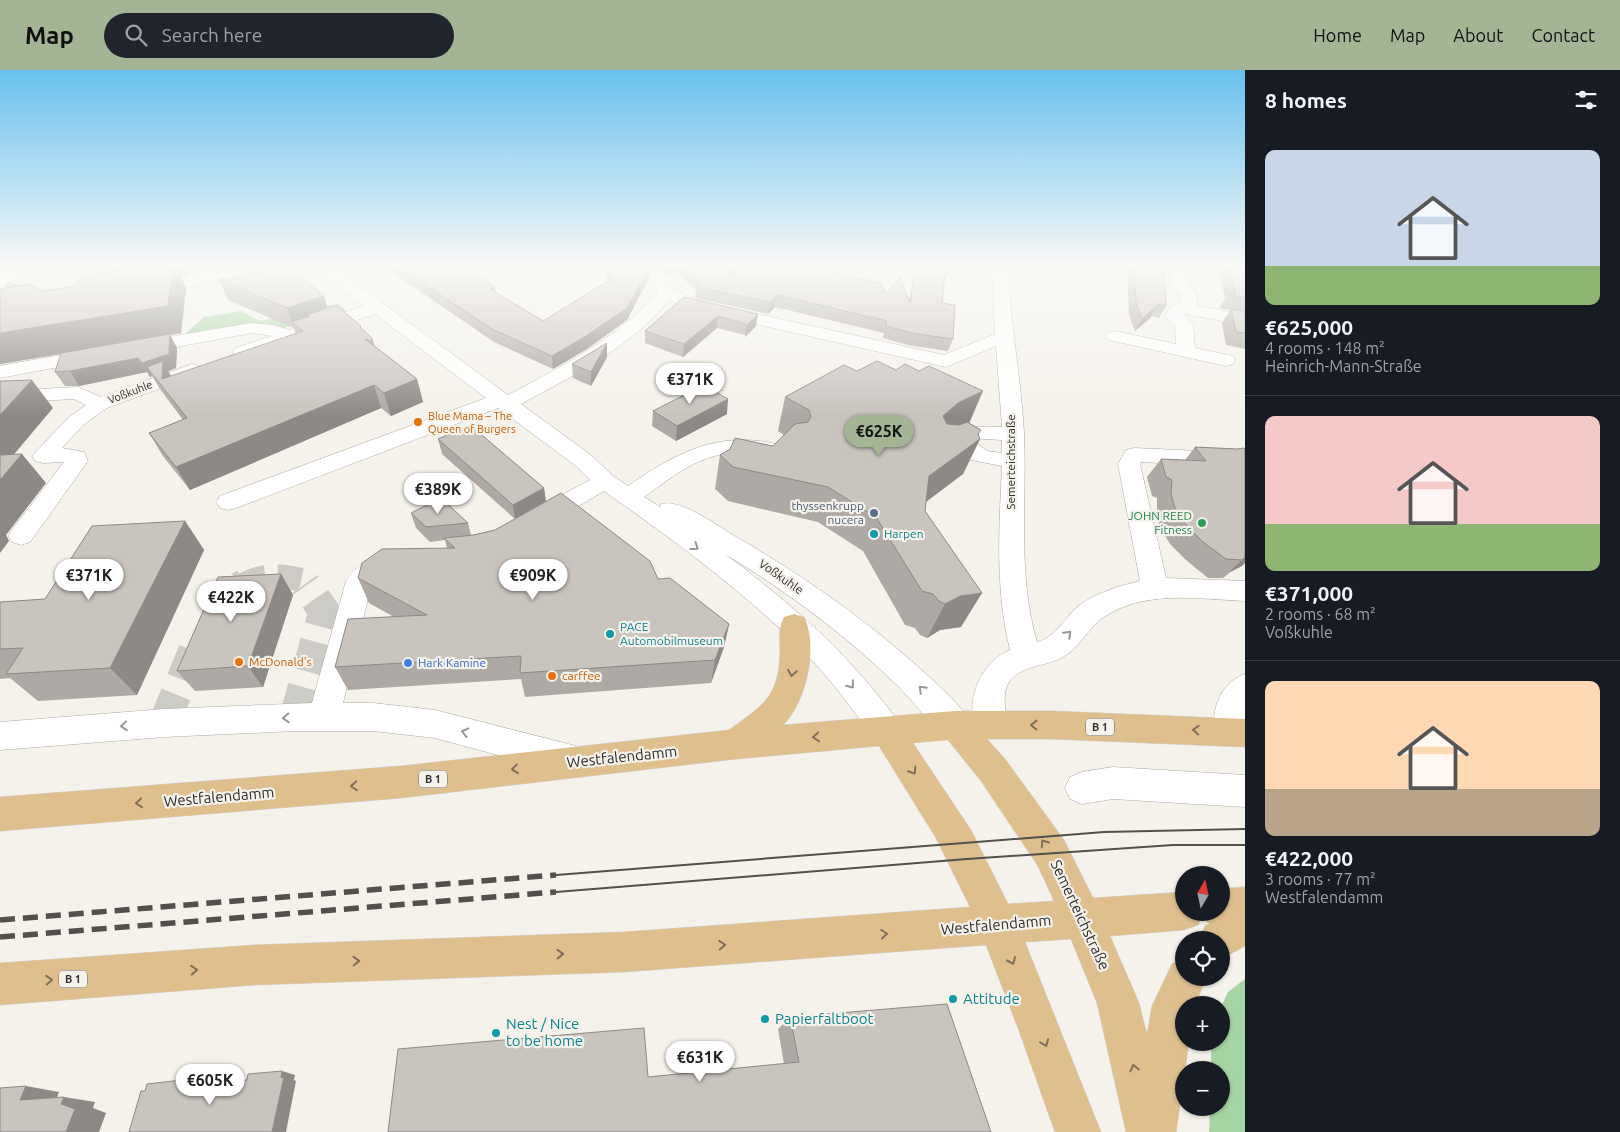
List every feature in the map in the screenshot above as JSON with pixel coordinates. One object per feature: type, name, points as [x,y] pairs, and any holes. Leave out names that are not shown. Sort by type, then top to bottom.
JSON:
[{"type":"main road","points":[[736,744],[781,706],[793,676],[795,651],[794,625]]},
{"type":"main road","name":"Westfalendamm","points":[[0,814],[401,782],[736,744],[955,725],[989,724],[1238,732]]},
{"type":"main road","name":"Semerteichstraße","points":[[955,725],[993,770],[1051,853],[1082,918],[1118,1003],[1149,1132]]},
{"type":"main road","points":[[887,731],[952,831],[967,858],[1028,997],[1078,1132]]},
{"type":"main road","points":[[1230,907],[1245,906]]},
{"type":"main road","name":"Westfalendamm","points":[[0,984],[254,965],[624,952],[1175,912]]},
{"type":"main road","points":[[1230,933],[1245,924]]},
{"type":"main road","points":[[1153,1132],[1173,1006],[1182,986]]},
{"type":"street","points":[[224,359],[352,316]]},
{"type":"street","name":"Voßkuhle","points":[[386,316],[584,461],[633,494],[761,596],[820,649],[845,677],[887,731]]},
{"type":"street","points":[[228,502],[503,402],[594,354],[646,316]]},
{"type":"street","points":[[741,316],[946,361],[1003,336]]},
{"type":"street","name":"Semerteichstraße","points":[[1002,316],[1003,336],[1010,376],[1013,435],[1012,594],[1018,632],[1026,656]]},
{"type":"street","points":[[1186,352],[1183,316],[1245,320]]},
{"type":"street","points":[[0,372],[252,328],[272,330],[288,336]]},
{"type":"street","points":[[1115,336],[1226,360]]},
{"type":"street","name":"Voßkuhle","points":[[21,536],[78,461],[76,457],[69,455],[43,456],[76,421],[113,397],[205,365]]},
{"type":"street","points":[[0,397],[78,393],[100,404]]},
{"type":"street","points":[[941,452],[967,435],[983,432],[1013,435]]},
{"type":"street","points":[[967,435],[964,442],[976,455],[1012,460]]},
{"type":"street","points":[[633,494],[678,464],[698,454],[720,448],[742,447],[790,450]]},
{"type":"street","points":[[1155,588],[1129,464],[1134,455],[1222,459]]},
{"type":"street","name":"Voßkuhle","points":[[584,461],[604,481],[734,546],[786,580],[878,648],[909,676],[955,725]]},
{"type":"street","points":[[523,528],[604,481]]},
{"type":"street","points":[[324,717],[359,581],[375,568],[405,555]]},
{"type":"street","points":[[989,724],[989,691],[998,672],[1026,656],[1052,649],[1090,612],[1116,598],[1155,588],[1245,591]]},
{"type":"street","points":[[1238,732],[1231,705],[1245,686]]},
{"type":"street","points":[[0,736],[164,723],[373,717],[435,724],[580,762]]},
{"type":"street","points":[[1082,788],[1113,782],[1245,791]]},
{"type":"green space","points":[[250,316],[260,321],[285,316],[334,316],[279,329],[182,337],[204,317]]},
{"type":"green space","points":[[1245,979],[1245,1132],[1209,1132],[1210,1116],[1230,1116],[1230,1061],[1211,1061],[1211,1051],[1230,1051],[1230,996],[1226,996],[1228,992]]},
{"type":"building","points":[[0,316],[109,316],[0,333]]},
{"type":"building","points":[[310,316],[349,316],[372,338],[371,341],[365,339],[417,379],[384,393],[374,385],[176,467],[149,433],[187,418],[147,367],[163,361],[162,379],[303,331],[292,322]]},
{"type":"building","points":[[472,316],[534,316],[543,321],[552,316],[616,316],[552,356],[492,329]]},
{"type":"building","points":[[663,316],[756,316],[747,325],[718,316],[684,344],[645,331]]},
{"type":"building","points":[[864,316],[954,316],[953,339],[912,333],[886,326],[887,321]]},
{"type":"building","points":[[1232,316],[1245,316],[1245,333],[1236,332]]},
{"type":"building","points":[[170,334],[169,354],[142,363],[138,358],[70,371],[55,372],[61,353]]},
{"type":"building","points":[[607,343],[591,372],[572,364]]},
{"type":"building","points":[[877,361],[896,370],[905,364],[919,371],[929,366],[983,391],[958,403],[943,416],[947,424],[959,425],[967,422],[981,430],[978,434],[980,439],[929,476],[925,511],[982,593],[960,596],[945,604],[939,601],[933,594],[922,591],[876,517],[828,487],[733,467],[720,455],[730,449],[735,438],[773,446],[795,424],[808,422],[811,417],[809,410],[785,397],[844,365],[857,371]]},
{"type":"building","points":[[32,380],[0,415],[0,381]]},
{"type":"building","points":[[704,385],[728,399],[677,426],[653,411]]},
{"type":"building","points":[[470,425],[544,488],[513,505],[438,439]]},
{"type":"building","name":"JOHN REED Fitness","points":[[1195,447],[1245,449],[1245,557],[1242,560],[1226,559],[1203,542],[1186,525],[1175,508],[1171,494],[1172,480],[1166,477],[1161,459],[1206,461]]},
{"type":"building","points":[[22,454],[0,480],[0,455]]},
{"type":"building","points":[[561,493],[650,561],[658,579],[670,578],[729,624],[715,660],[520,673],[521,656],[335,667],[348,619],[427,615],[358,578],[362,563],[382,549],[455,548],[444,538],[474,535],[495,530]]},
{"type":"building","points":[[441,498],[468,523],[426,527],[411,513]]},
{"type":"building","points":[[185,521],[110,668],[6,674],[23,648],[0,649],[0,602],[45,599],[92,526]]},
{"type":"building","points":[[281,574],[248,666],[177,671],[218,577]]},
{"type":"building","points":[[947,1004],[991,1132],[388,1132],[398,1049],[644,1028],[648,1077],[799,1062],[790,1017]]},
{"type":"building","points":[[282,1071],[281,1078],[284,1077],[272,1132],[129,1132],[141,1091],[145,1091],[147,1084],[182,1080],[180,1086],[212,1084],[247,1080],[248,1074]]},
{"type":"building","points":[[26,1086],[20,1100],[64,1097],[61,1104],[75,1109],[66,1132],[0,1132],[0,1088]]},
{"type":"tunnel","points":[[243,585],[250,581],[272,576],[302,580],[306,585]]},
{"type":"tunnel","points":[[240,587],[245,584]]},
{"type":"tunnel","points":[[295,717],[324,611],[305,584]]},
{"type":"tunnel","points":[[164,723],[197,643]]},
{"type":"tram line","points":[[556,875],[1104,832],[1245,829]]},
{"type":"tram line","points":[[556,892],[967,859],[1173,845],[1245,845]]},
{"type":"railway","points":[[0,920],[556,875]]},
{"type":"railway","points":[[0,937],[556,892]]},
{"type":"place","name":"Blue Mama – The Queen of Burgers","points":[[418,422]]},
{"type":"place","name":"thyssenkrupp nucera","points":[[874,513]]},
{"type":"place","name":"JOHN REED Fitness","points":[[1202,523]]},
{"type":"place","name":"Harpen","points":[[874,534]]},
{"type":"place","name":"PACE Automobilmuseum","points":[[610,634]]},
{"type":"place","name":"McDonald's","points":[[239,662]]},
{"type":"place","name":"Hark Kamine","points":[[408,663]]},
{"type":"place","name":"carffee","points":[[552,676]]},
{"type":"place","name":"Attitude","points":[[953,999]]},
{"type":"place","name":"Papierfaltboot","points":[[765,1019]]},
{"type":"place","name":"Nest / Nice to be home","points":[[496,1033]]}]
